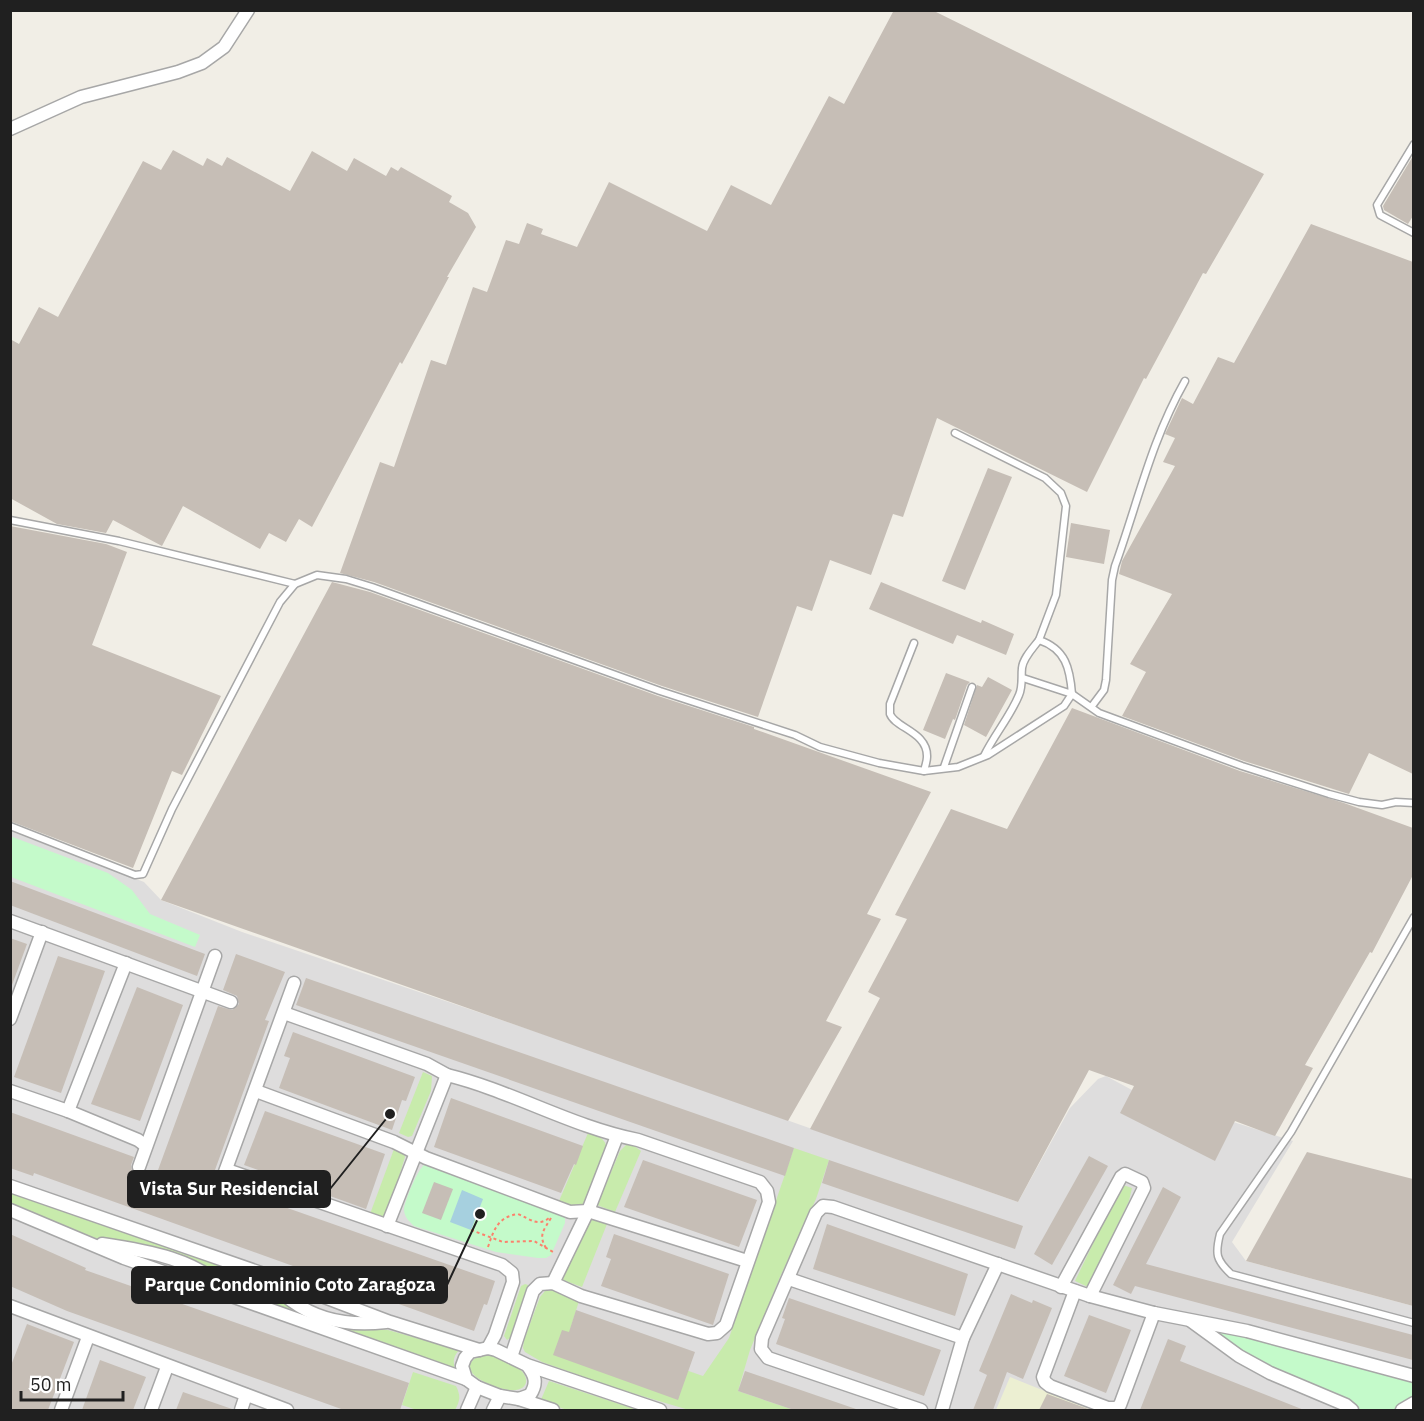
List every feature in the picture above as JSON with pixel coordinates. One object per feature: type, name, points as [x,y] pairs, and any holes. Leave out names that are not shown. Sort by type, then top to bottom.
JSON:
[{"type":"street","points":[[10,129],[81,97],[178,72],[202,63],[224,47],[248,10]]},
{"type":"street","points":[[10,921],[231,1002]]},
{"type":"street","points":[[11,1014],[42,932]]},
{"type":"street","points":[[139,1167],[214,956]]},
{"type":"street","points":[[68,1111],[126,963]]},
{"type":"street","points":[[215,1199],[294,983]]},
{"type":"street","points":[[284,1013],[617,1136],[638,1140],[760,1182],[767,1191],[769,1202],[726,1325],[717,1333],[708,1334],[581,1296],[553,1282],[540,1284],[533,1291],[511,1357]]},
{"type":"street","points":[[387,1226],[447,1075]]},
{"type":"street","points":[[10,1090],[68,1111],[138,1140],[146,1146]]},
{"type":"street","points":[[256,1091],[394,1142],[417,1154],[570,1212],[588,1211],[747,1261]]},
{"type":"street","points":[[553,1282],[588,1211],[617,1136]]},
{"type":"street","points":[[227,1170],[483,1258],[502,1265],[512,1273],[513,1282],[495,1335],[484,1349],[470,1352],[465,1358],[462,1366],[466,1379]]},
{"type":"street","points":[[1061,1287],[1120,1177],[1125,1174],[1142,1182],[1144,1188],[1090,1296]]},
{"type":"street","points":[[10,1186],[261,1273],[390,1322],[511,1357],[527,1365],[660,1410]]},
{"type":"street","points":[[921,1410],[768,1358],[761,1349],[762,1338],[816,1213],[823,1206],[833,1207],[1090,1296],[1154,1313],[1247,1331],[1413,1376]]},
{"type":"street","points":[[10,1210],[75,1238],[466,1379],[477,1387],[500,1396],[519,1399],[553,1410]]},
{"type":"street","points":[[942,1410],[963,1338],[998,1264]]},
{"type":"street","points":[[261,1273],[292,1302],[326,1318],[364,1325],[390,1322]]},
{"type":"street","points":[[789,1279],[963,1338]]},
{"type":"street","points":[[1075,1291],[1042,1377],[1050,1386],[1108,1408],[1116,1408],[1120,1405],[1154,1313]]},
{"type":"street","points":[[11,1307],[287,1410]]},
{"type":"street","points":[[1187,1319],[1239,1356],[1270,1373],[1346,1405],[1352,1410]]},
{"type":"street","points":[[61,1410],[88,1337]]},
{"type":"street","points":[[519,1399],[530,1395],[535,1388],[535,1379],[527,1365]]},
{"type":"street","points":[[151,1410],[168,1366]]},
{"type":"street","points":[[466,1410],[477,1387]]},
{"type":"street","points":[[240,1410],[246,1395]]},
{"type":"street","points":[[493,1410],[500,1396]]},
{"type":"street","points":[[1402,1410],[1413,1403]]},
{"type":"lane","points":[[1413,144],[1377,205],[1380,215],[1413,233]]},
{"type":"lane","points":[[1092,706],[1104,690],[1106,680],[1112,580],[1115,566],[1154,449],[1168,412],[1185,381]]},
{"type":"lane","points":[[956,433],[1045,478],[1061,493],[1066,506],[1056,596],[1039,640],[1025,658],[1020,693],[983,756]]},
{"type":"lane","points":[[10,520],[119,541],[295,584]]},
{"type":"lane","points":[[10,826],[135,875],[143,874],[172,809],[280,602],[295,584],[317,575],[363,584],[660,691],[795,735],[820,747],[879,763],[924,771],[958,767],[983,756],[1064,706],[1072,694],[1071,673],[1067,663],[1048,643],[1039,640]]},
{"type":"lane","points":[[914,643],[890,704],[890,713],[893,719],[913,732],[922,743],[927,755],[924,771]]},
{"type":"lane","points":[[1023,678],[1072,694],[1100,713],[1242,766],[1329,794],[1382,805],[1396,802],[1413,803]]},
{"type":"lane","points":[[944,767],[972,687]]},
{"type":"lane","points":[[1413,918],[1291,1132],[1220,1234],[1216,1248],[1219,1263],[1231,1274],[1413,1323]]},
{"type":"path","points":[[483,1258],[501,1219],[510,1215],[518,1214],[537,1224],[543,1223],[552,1216],[541,1234],[547,1248]]},
{"type":"path","points":[[471,1230],[503,1242],[534,1241],[564,1258]]},
{"type":"shaded area","points":[[10,831],[144,882],[161,900],[242,932],[584,1048],[1018,1202],[1070,1108],[1098,1079],[1106,1076],[1132,1090],[1293,1141],[1232,1242],[1246,1261],[1413,1306],[1413,1410],[11,1410]]},
{"type":"green space","points":[[10,836],[108,873],[132,890],[150,914],[200,935],[195,947],[11,877]]},
{"type":"green space","points":[[423,1072],[432,1076],[431,1091],[412,1136],[408,1137],[399,1133]]},
{"type":"green space","points":[[588,1133],[601,1138],[607,1149],[583,1204],[568,1205],[559,1201]]},
{"type":"green space","points":[[626,1145],[633,1145],[641,1151],[615,1212],[597,1205],[620,1151]]},
{"type":"green space","points":[[794,1148],[829,1160],[816,1199],[750,1350],[738,1391],[794,1410],[689,1410],[615,1388],[542,1362],[525,1352],[524,1340],[540,1297],[545,1291],[552,1290],[579,1301],[570,1330],[703,1376],[729,1338]]},
{"type":"green space","points":[[394,1149],[404,1153],[405,1157],[395,1190],[383,1217],[370,1214]]},
{"type":"green space","points":[[424,1165],[565,1217],[565,1223],[551,1255],[538,1258],[496,1252],[414,1226],[406,1217],[404,1209],[412,1186]]},
{"type":"green space","points":[[1123,1185],[1132,1188],[1129,1201],[1088,1287],[1075,1281]]},
{"type":"green space","points":[[11,1193],[240,1272],[273,1292],[342,1325],[388,1330],[459,1350],[454,1359],[455,1369],[291,1312],[241,1291],[201,1267],[81,1234],[11,1204]]},
{"type":"green space","points":[[592,1219],[607,1224],[582,1287],[563,1280],[574,1249]]},
{"type":"green space","points":[[528,1285],[528,1289],[510,1338],[507,1340],[504,1336],[521,1286]]},
{"type":"green space","points":[[1196,1322],[1413,1377],[1413,1400],[1398,1410],[1354,1410],[1271,1372]]},
{"type":"green space","points":[[481,1355],[512,1363],[524,1374],[526,1382],[524,1386],[516,1390],[502,1389],[477,1378],[470,1367],[472,1361]]},
{"type":"green space","points":[[413,1372],[456,1386],[459,1398],[455,1410],[417,1410],[402,1405]]},
{"type":"green space","points":[[1010,1377],[1092,1410],[996,1410]]},
{"type":"green space","points":[[549,1381],[638,1410],[568,1410],[540,1402]]},
{"type":"water","points":[[462,1190],[483,1199],[471,1230],[450,1222]]},
{"type":"building","points":[[894,10],[932,10],[1264,174],[1206,274],[1203,273],[1146,379],[1144,378],[1087,492],[937,418],[903,517],[893,514],[871,575],[830,560],[812,611],[797,606],[758,717],[662,686],[374,582],[340,573],[380,462],[394,467],[431,360],[446,365],[473,287],[487,292],[506,240],[519,244],[527,223],[543,229],[541,234],[577,247],[609,182],[707,231],[731,185],[771,205],[829,96],[844,104]]},
{"type":"building","points":[[173,150],[203,166],[207,158],[222,166],[227,157],[290,191],[312,151],[347,171],[354,158],[386,176],[391,167],[398,171],[401,167],[452,196],[449,202],[468,213],[476,227],[402,364],[400,362],[312,527],[299,519],[286,542],[269,533],[260,549],[183,506],[162,546],[113,520],[106,533],[57,524],[10,498],[10,339],[19,344],[39,307],[58,317],[143,161],[161,170]]},
{"type":"building","points":[[1413,156],[1413,216],[1408,224],[1384,210],[1383,206]]},
{"type":"building","points":[[1311,224],[1413,262],[1413,774],[1369,753],[1349,794],[1244,761],[1122,716],[1146,672],[1130,664],[1172,594],[1119,574],[1122,561],[1175,466],[1163,462],[1175,438],[1165,434],[1182,398],[1193,404],[1218,357],[1234,363]]},
{"type":"building","points":[[988,468],[1012,477],[965,590],[942,581]]},
{"type":"building","points":[[1071,523],[1110,530],[1104,564],[1066,557]]},
{"type":"building","points":[[10,526],[106,544],[127,552],[92,645],[221,696],[182,775],[172,771],[133,868],[10,821]]},
{"type":"building","points":[[332,582],[370,592],[931,792],[867,914],[881,919],[826,1021],[842,1027],[788,1121],[161,900]]},
{"type":"building","points":[[881,582],[1014,634],[1006,655],[957,635],[953,644],[869,609]]},
{"type":"building","points":[[946,673],[970,682],[945,739],[923,730]]},
{"type":"building","points":[[988,677],[1012,690],[986,737],[964,725],[977,685],[982,687]]},
{"type":"building","points":[[1072,708],[1240,771],[1344,803],[1413,828],[1413,875],[1372,953],[1370,952],[1305,1065],[1313,1068],[1275,1136],[1235,1121],[1215,1161],[1120,1113],[1134,1086],[1089,1070],[1018,1202],[810,1129],[880,998],[868,992],[907,919],[895,915],[951,809],[1007,829]]},
{"type":"building","points":[[10,881],[205,954],[197,976],[10,905]]},
{"type":"building","points":[[10,938],[27,944],[12,985],[10,985]]},
{"type":"building","points":[[236,954],[285,972],[265,1020],[269,1021],[211,1181],[207,1197],[208,1204],[216,1207],[221,1205],[228,1187],[495,1281],[487,1305],[484,1304],[474,1331],[34,1173],[33,1176],[10,1168],[10,1112],[134,1157],[128,1184],[150,1192],[218,1006],[232,1010],[239,1004],[237,996],[223,990]]},
{"type":"building","points":[[58,956],[105,971],[61,1093],[14,1077]]},
{"type":"building","points":[[306,978],[794,1148],[785,1176],[296,1005]]},
{"type":"building","points":[[137,987],[183,1005],[140,1121],[91,1104]]},
{"type":"building","points":[[293,1032],[415,1077],[406,1101],[402,1100],[392,1130],[279,1088],[290,1058],[284,1056]]},
{"type":"building","points":[[451,1098],[583,1146],[561,1193],[434,1147]]},
{"type":"building","points":[[265,1111],[385,1154],[366,1209],[244,1165]]},
{"type":"building","points":[[1307,1152],[1413,1179],[1413,1306],[1246,1261]]},
{"type":"building","points":[[1089,1156],[1108,1166],[1052,1265],[1034,1254]]},
{"type":"building","points":[[643,1160],[757,1200],[739,1247],[624,1207]]},
{"type":"building","points":[[829,1160],[1023,1226],[1015,1249],[822,1183]]},
{"type":"building","points":[[434,1182],[453,1189],[441,1220],[422,1213]]},
{"type":"building","points":[[1163,1187],[1181,1197],[1146,1264],[1413,1335],[1413,1360],[1135,1286],[1131,1294],[1113,1285]]},
{"type":"building","points":[[827,1224],[968,1274],[955,1316],[813,1269]]},
{"type":"building","points":[[10,1234],[86,1268],[85,1270],[409,1383],[400,1410],[344,1410],[67,1311],[10,1286]]},
{"type":"building","points":[[614,1234],[729,1274],[713,1325],[601,1286],[611,1259],[606,1257]]},
{"type":"building","points":[[1011,1294],[1052,1308],[1023,1379],[1007,1372],[993,1410],[973,1410],[987,1375],[979,1371]]},
{"type":"building","points":[[789,1298],[941,1350],[924,1396],[776,1344],[785,1319],[782,1318]]},
{"type":"building","points":[[576,1310],[695,1352],[678,1400],[553,1355],[562,1330],[569,1332]]},
{"type":"building","points":[[1089,1315],[1131,1330],[1106,1393],[1064,1376]]},
{"type":"building","points":[[27,1324],[74,1342],[48,1410],[10,1410],[10,1368]]},
{"type":"building","points":[[1168,1339],[1186,1346],[1180,1361],[1304,1410],[1140,1410]]},
{"type":"building","points":[[100,1360],[146,1377],[133,1410],[82,1410]]},
{"type":"building","points":[[745,1371],[856,1410],[794,1410],[738,1391]]},
{"type":"building","points":[[183,1392],[232,1409],[232,1410],[176,1410]]},
{"type":"building","points":[[1047,1394],[1091,1410],[1039,1410]]},
{"type":"place","name":"Vista Sur Residencial","points":[[390,1114]]},
{"type":"place","name":"Parque Condominio Coto Zaragoza","points":[[480,1214]]}]
